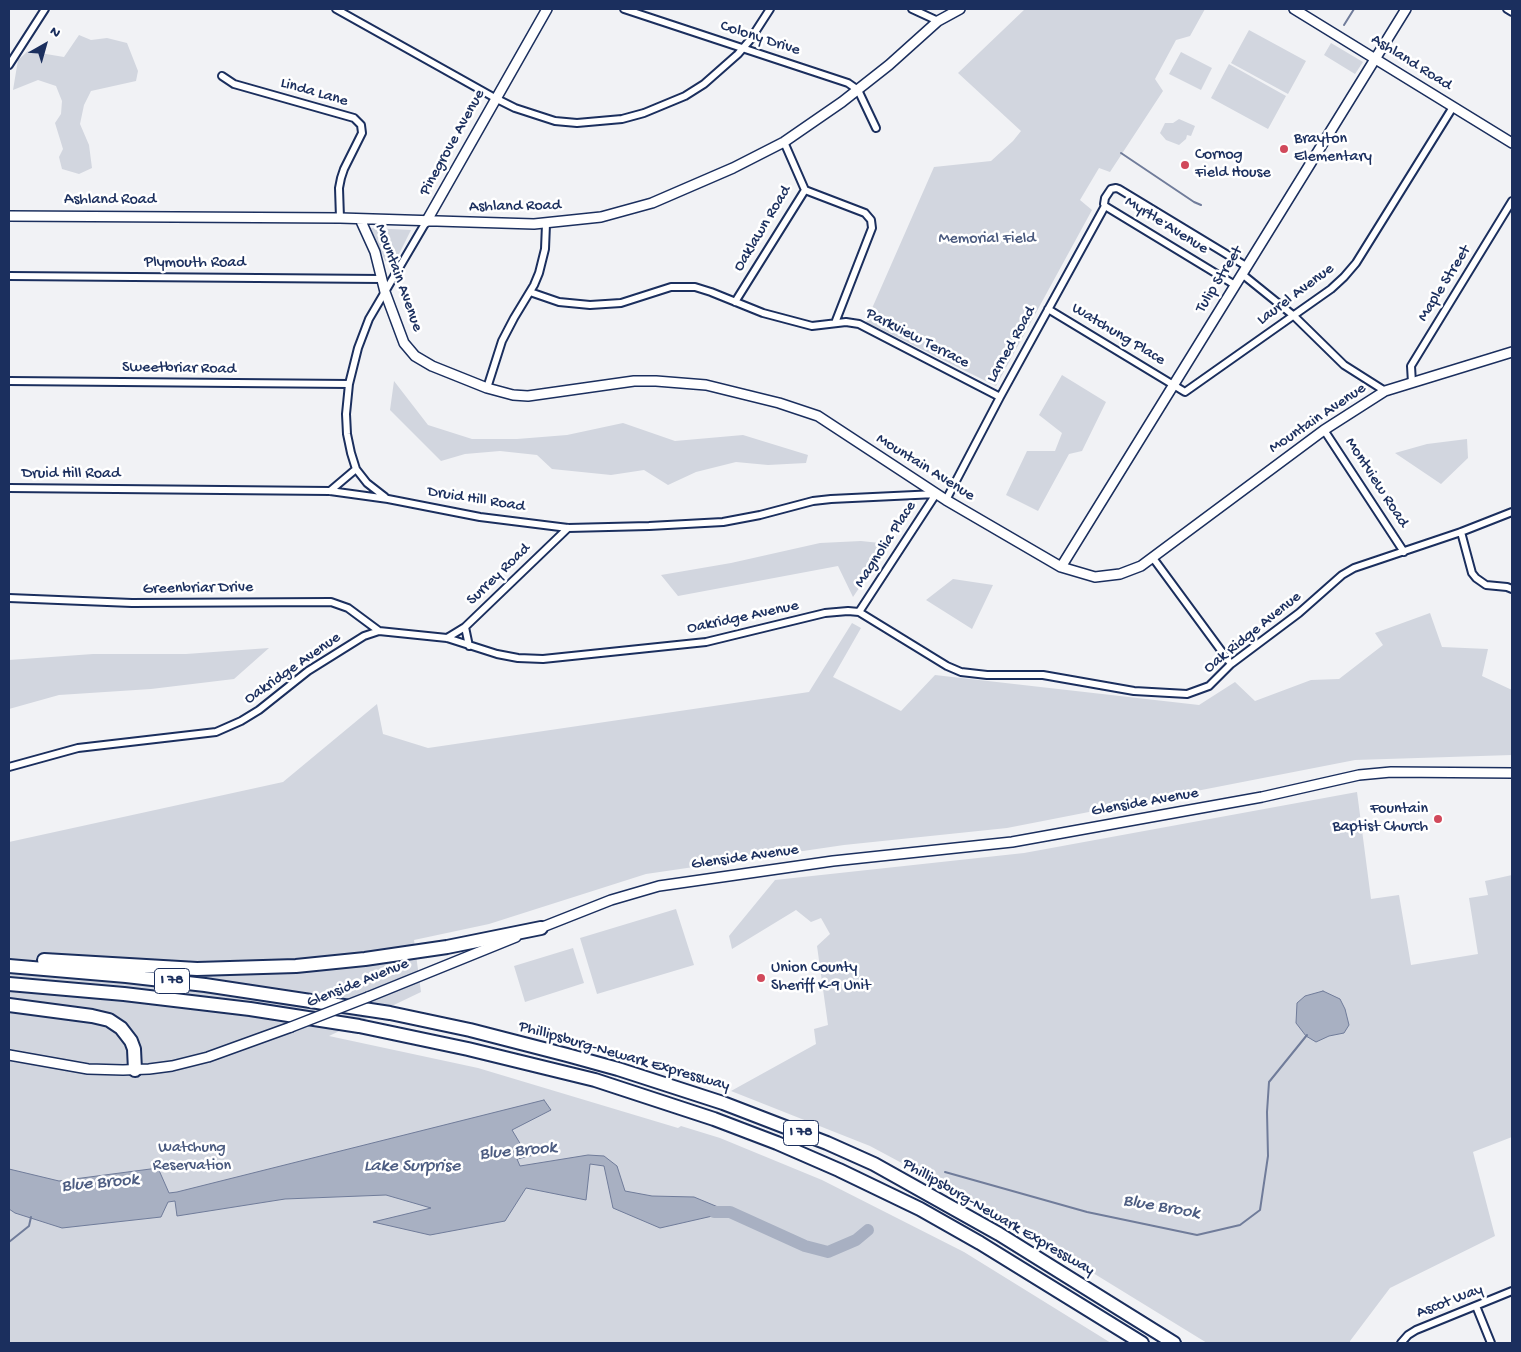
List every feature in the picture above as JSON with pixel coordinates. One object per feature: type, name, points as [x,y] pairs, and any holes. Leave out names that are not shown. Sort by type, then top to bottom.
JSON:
[{"type":"highway","points":[[13,966],[32,960],[197,969],[304,965],[365,960],[447,947],[541,928]]},
{"type":"highway","name":"Phillipsburg-Newark Expressway","points":[[13,966],[205,985],[390,1013],[470,1030],[567,1055],[715,1100],[827,1143],[874,1164],[999,1234],[1174,1343]]},
{"type":"highway","name":"Phillipsburg-Newark Expressway","points":[[9,984],[124,994],[250,1009],[349,1024],[468,1049],[595,1080],[714,1119],[777,1143],[839,1170],[920,1209],[1142,1343]]},
{"type":"highway","points":[[9,1005],[109,1020],[121,1028],[129,1037],[134,1049],[134,1070]]},
{"type":"main road","name":"Pinegrove Avenue","points":[[426,222],[547,9]]},
{"type":"main road","name":"Ashland Road","points":[[9,216],[340,218],[546,224],[601,217],[652,203],[733,168],[784,142],[818,120],[858,90],[938,21],[960,9]]},
{"type":"main road","name":"Ashland Road","points":[[1294,9],[1512,143]]},
{"type":"main road","name":"Tulip Street","points":[[1061,567],[1406,9]]},
{"type":"main road","name":"Mountain Avenue","points":[[360,219],[375,252],[399,331],[411,352],[432,366],[504,394],[520,396],[634,381],[656,381],[706,385],[780,403],[818,416],[946,500],[1061,567],[1084,575],[1106,577],[1133,569],[1153,558],[1324,430],[1385,392],[1512,352]]},
{"type":"main road","name":"Glenside Avenue","points":[[9,1055],[77,1068],[134,1070],[172,1066],[208,1058],[368,997],[611,900],[641,890],[833,861],[1012,842],[1262,797],[1359,775],[1391,772],[1512,773]]},
{"type":"street","points":[[9,65],[45,9]]},
{"type":"street","points":[[336,9],[515,108],[555,121],[585,122],[622,119],[644,113],[685,96],[722,70],[743,48],[770,9]]},
{"type":"street","name":"Colony Drive","points":[[624,9],[848,83],[858,90]]},
{"type":"street","points":[[912,9],[938,21]]},
{"type":"street","points":[[1507,9],[1512,12]]},
{"type":"street","name":"Linda Lane","points":[[222,76],[234,84],[354,118],[362,125],[362,133],[341,178],[339,188],[340,218]]},
{"type":"street","points":[[858,90],[876,128]]},
{"type":"street","name":"Laurel Avenue","points":[[1173,385],[1185,392],[1294,316],[1344,277],[1356,263],[1453,107]]},
{"type":"street","name":"Oaklawn Road","points":[[735,302],[805,190],[784,142]]},
{"type":"street","name":"Myrtle Avenue","points":[[1234,285],[1105,206],[1104,198],[1111,189],[1116,188],[1244,270],[1344,365],[1385,392]]},
{"type":"street","points":[[805,190],[865,213],[871,220],[872,228],[835,323]]},
{"type":"street","name":"Maple Street","points":[[1412,383],[1411,366],[1512,201]]},
{"type":"street","name":"Larned Road","points":[[946,500],[1105,206]]},
{"type":"street","name":"Pinegrove Avenue","points":[[356,469],[347,434],[346,414],[349,384],[358,348],[370,319],[426,222]]},
{"type":"street","points":[[488,388],[502,341],[530,292],[543,262],[546,224]]},
{"type":"street","name":"Plymouth Road","points":[[9,276],[382,279]]},
{"type":"street","name":"Parkview Terrace","points":[[530,292],[567,303],[605,305],[640,298],[663,288],[687,286],[703,289],[764,313],[812,326],[846,322],[859,324],[1000,397]]},
{"type":"street","name":"Watchung Place","points":[[1048,309],[1173,385]]},
{"type":"street","name":"Sweetbriar Road","points":[[9,381],[349,384]]},
{"type":"street","name":"Montview Road","points":[[1324,430],[1404,552]]},
{"type":"street","points":[[330,491],[356,469],[367,483],[388,499]]},
{"type":"street","name":"Druid Hill Road","points":[[9,488],[330,491],[388,499],[480,517],[568,528],[723,522],[813,501],[936,494]]},
{"type":"street","name":"Magnolia Place","points":[[859,612],[936,494]]},
{"type":"street","name":"Oak Ridge Avenue","points":[[859,612],[947,666],[961,672],[1043,675],[1134,691],[1187,694],[1209,686],[1231,664],[1299,613],[1342,575],[1354,568],[1461,532],[1512,512]]},
{"type":"street","name":"Surrey Road","points":[[446,638],[465,627],[568,528]]},
{"type":"street","points":[[1461,532],[1472,573],[1476,578],[1486,585],[1507,586],[1512,589]]},
{"type":"street","points":[[1153,558],[1231,664]]},
{"type":"street","name":"Greenbriar Drive","points":[[9,598],[132,603],[331,602],[348,608],[379,631]]},
{"type":"street","name":"Oakridge Avenue","points":[[9,766],[78,748],[216,732],[241,722],[308,671],[338,651],[364,636],[379,631],[446,638],[469,646],[518,658],[543,659],[706,642],[825,614],[848,610],[859,612]]},
{"type":"street","points":[[465,627],[469,646]]},
{"type":"street","name":"Ascot Way","points":[[1401,1343],[1412,1331],[1512,1291]]},
{"type":"street","points":[[1476,1306],[1491,1343]]},
{"type":"green space","name":"Memorial Field","points":[[1025,9],[1205,9],[1190,36],[1176,40],[1155,79],[1163,91],[1110,172],[1099,168],[1080,200],[1092,210],[996,386],[866,322],[934,167],[991,161],[1021,131],[958,73]]},
{"type":"green space","points":[[1249,30],[1306,61],[1288,94],[1231,63]]},
{"type":"green space","points":[[79,35],[91,40],[107,38],[127,43],[138,71],[136,81],[91,91],[84,105],[80,124],[89,145],[92,168],[79,174],[62,169],[59,157],[63,149],[55,123],[61,114],[62,101],[56,86],[38,80],[13,90],[18,60],[28,51],[64,57]]},
{"type":"green space","points":[[1331,43],[1363,62],[1355,74],[1324,55]]},
{"type":"green space","points":[[1181,52],[1212,68],[1201,90],[1169,74]]},
{"type":"green space","points":[[1229,64],[1286,96],[1268,129],[1211,98]]},
{"type":"green space","points":[[1179,119],[1195,126],[1191,136],[1187,135],[1186,139],[1179,145],[1166,140],[1160,133],[1165,123],[1173,123]]},
{"type":"green space","points":[[371,228],[411,230],[394,264],[385,261]]},
{"type":"green space","points":[[1062,375],[1106,402],[1082,451],[1069,454],[1038,511],[1006,495],[1027,451],[1055,451],[1062,433],[1039,415]]},
{"type":"green space","points":[[394,381],[428,425],[472,439],[517,439],[567,435],[623,423],[675,441],[743,435],[808,455],[806,463],[768,465],[736,462],[696,472],[668,485],[644,470],[611,475],[552,469],[537,455],[500,451],[465,454],[441,461],[390,410]]},
{"type":"green space","points":[[1467,439],[1468,458],[1441,484],[1395,453],[1427,444]]},
{"type":"green space","points":[[861,541],[889,544],[853,597],[838,566],[678,596],[661,575],[731,563],[820,543]]},
{"type":"green space","points":[[953,579],[993,585],[972,629],[926,600]]},
{"type":"green space","name":"Watchung Reservation","points":[[1430,613],[1442,647],[1488,649],[1482,676],[1512,690],[1512,755],[1355,760],[1007,828],[844,845],[646,874],[489,924],[414,940],[421,992],[329,1036],[478,1068],[678,1128],[681,1126],[720,1138],[822,1180],[964,1252],[1111,1343],[9,1343],[9,842],[283,782],[377,704],[383,734],[428,748],[809,692],[852,623],[861,628],[833,677],[901,711],[935,675],[1199,705],[1235,682],[1255,701],[1311,680],[1339,679],[1383,645],[1375,633]]},
{"type":"green space","points":[[269,648],[234,679],[151,689],[59,695],[9,709],[9,660],[93,654],[186,654]]},
{"type":"green space","points":[[1357,792],[1371,899],[1399,895],[1411,965],[1478,954],[1469,898],[1488,895],[1485,881],[1512,875],[1512,1137],[1473,1152],[1495,1236],[1390,1288],[1350,1343],[1207,1343],[997,1214],[870,1146],[731,1091],[816,1044],[814,1029],[828,1025],[817,946],[830,934],[821,918],[811,922],[796,910],[732,949],[729,936],[775,880],[1024,853]]},
{"type":"green space","points":[[676,909],[694,965],[597,994],[580,938]]},
{"type":"green space","points":[[573,948],[584,983],[525,1002],[514,966]]},
{"type":"water","points":[[1323,991],[1340,999],[1349,1025],[1344,1033],[1329,1036],[1316,1042],[1306,1036],[1296,1023],[1297,1003],[1305,996]]},
{"type":"water","name":"Lake Surprise","points":[[544,1100],[551,1110],[512,1130],[521,1145],[538,1154],[517,1159],[520,1166],[588,1155],[604,1156],[617,1166],[625,1191],[652,1196],[694,1197],[730,1212],[660,1228],[613,1208],[604,1166],[590,1164],[586,1200],[526,1188],[505,1221],[430,1235],[373,1222],[431,1208],[386,1195],[285,1199],[177,1216],[175,1201],[168,1202],[161,1217],[62,1228],[15,1213],[9,1209],[9,1169],[59,1181],[158,1168],[169,1193],[177,1192]]},
{"type":"waterway","points":[[1344,25],[1354,9]]},
{"type":"waterway","points":[[1121,153],[1201,205]]},
{"type":"waterway","name":"Blue Brook","points":[[945,1172],[1087,1212],[1197,1235],[1240,1225],[1260,1210],[1268,1156],[1267,1112],[1269,1082],[1307,1035]]},
{"type":"waterway","name":"Blue Brook","points":[[714,1212],[730,1212],[805,1246],[828,1252],[856,1240],[868,1230]]},
{"type":"waterway","points":[[9,1242],[29,1226],[31,1217]]},
{"type":"place","name":"Brayton Elementary","points":[[1284,149]]},
{"type":"place","name":"Cornog Field House","points":[[1185,165]]},
{"type":"place","name":"Fountain Baptist Church","points":[[1438,819]]},
{"type":"place","name":"Union County Sheriff K-9 Unit","points":[[761,978]]}]
